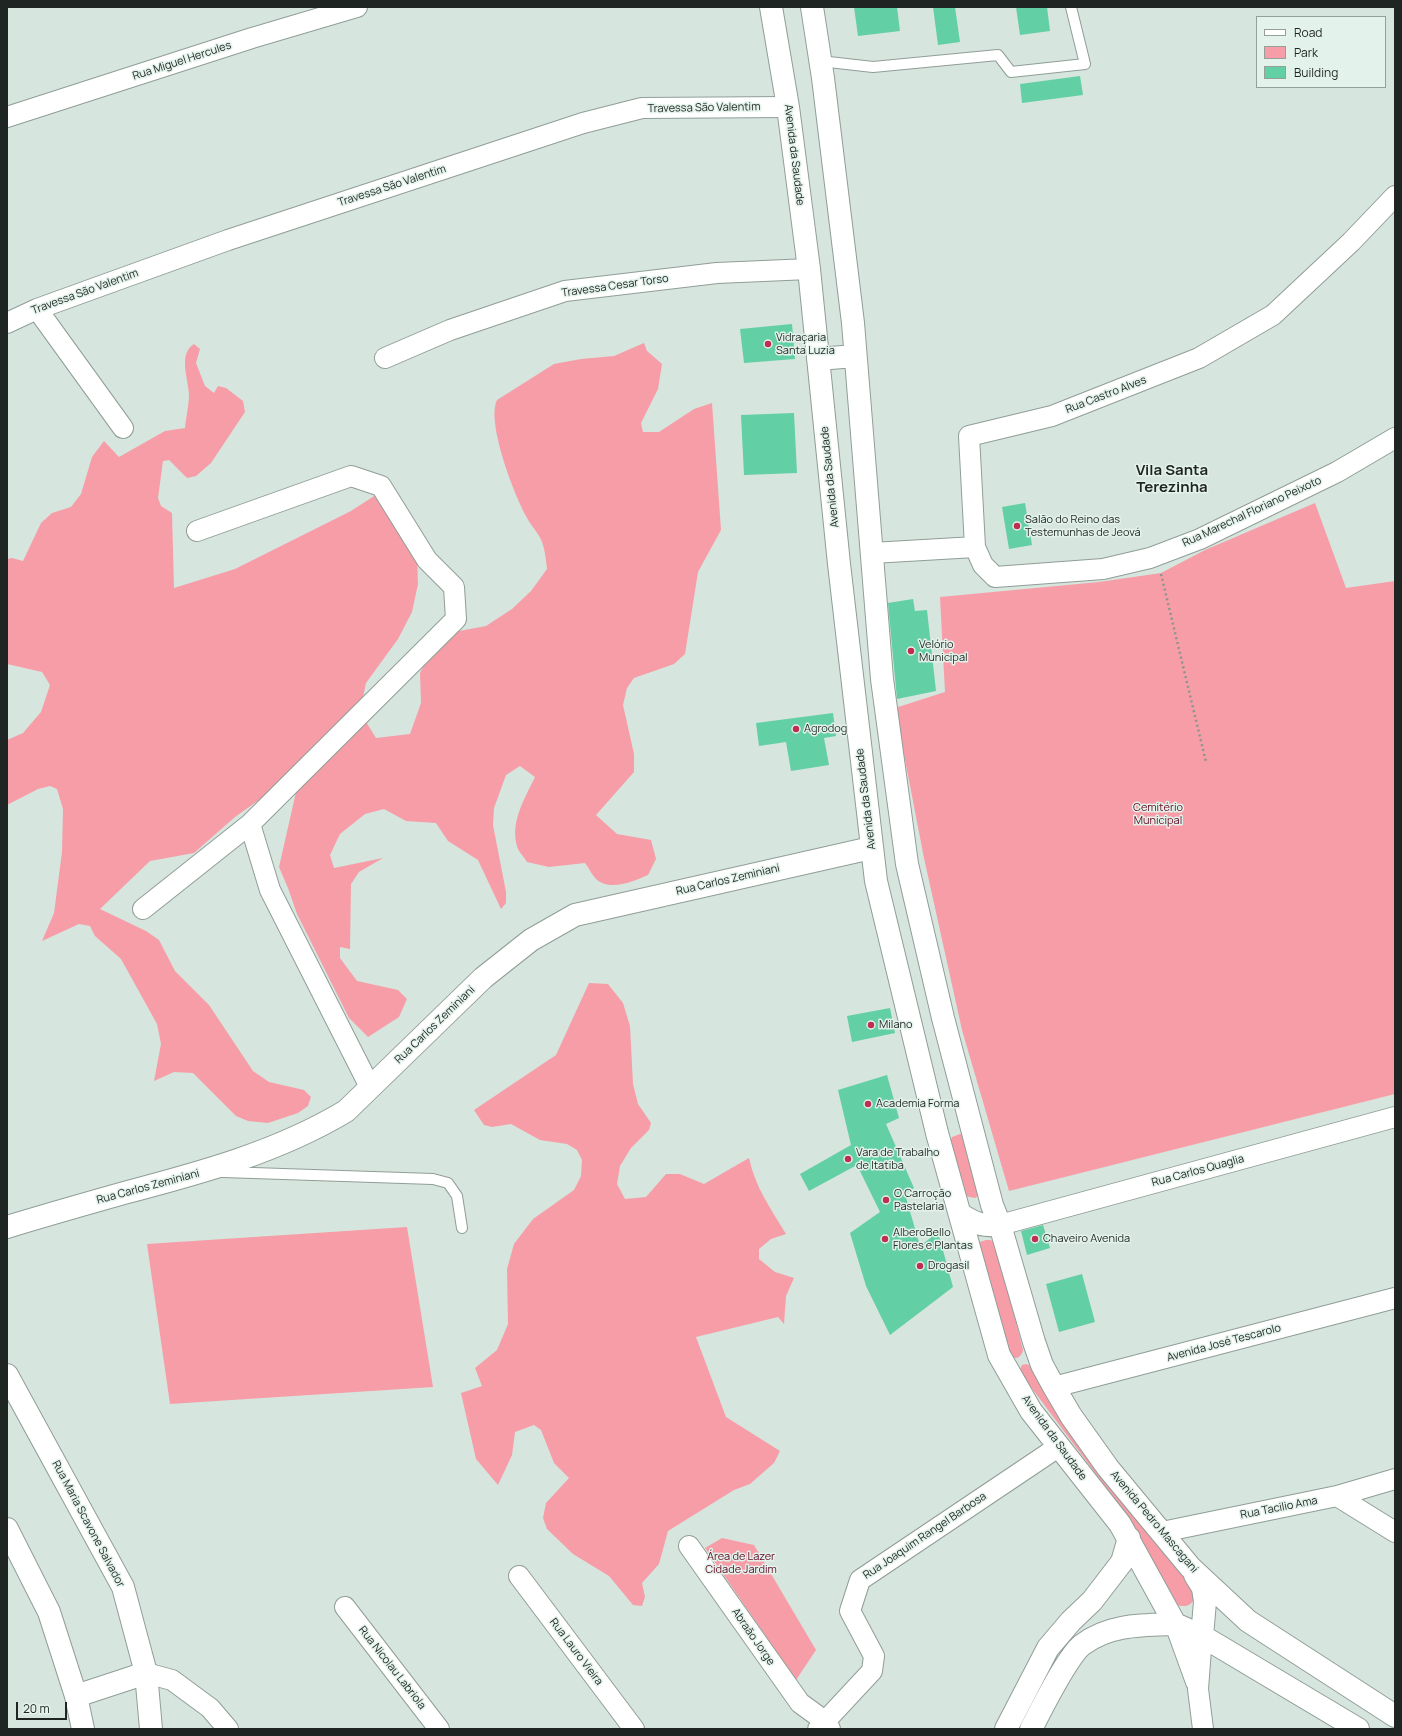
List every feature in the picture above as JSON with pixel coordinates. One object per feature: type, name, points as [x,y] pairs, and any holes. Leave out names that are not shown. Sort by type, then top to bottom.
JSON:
[{"type":"main road","name":"Avenida da Saudade","points":[[771,7],[788,107],[809,269],[838,556],[876,881],[937,1133],[999,1355],[1031,1411],[1120,1524],[1175,1624]]},
{"type":"main road","points":[[812,7],[820,61],[855,356],[882,679],[907,864],[956,1066],[992,1205],[1000,1226],[1034,1342],[1054,1387]]},
{"type":"main road","points":[[818,359],[855,356]]},
{"type":"main road","name":"Rua Carlos Zeminiani","points":[[7,1227],[204,1172],[292,1139],[320,1126],[346,1111],[483,978],[531,940],[575,915],[872,848]]},
{"type":"main road","points":[[922,1069],[933,1074],[944,1073],[956,1066]]},
{"type":"main road","points":[[937,1133],[946,1126],[958,1122],[971,1124]]},
{"type":"main road","points":[[960,1214],[972,1222],[984,1226],[1000,1226]]},
{"type":"main road","name":"Rua Maria Scavone Salvador","points":[[7,1375],[124,1587],[146,1673],[151,1729]]},
{"type":"main road","name":"Avenida Pedro Mascagani","points":[[1054,1387],[1071,1416],[1108,1468],[1190,1567],[1248,1621],[1395,1716]]},
{"type":"main road","points":[[7,1529],[49,1612],[76,1696],[83,1729]]},
{"type":"main road","points":[[1006,1729],[1048,1648],[1071,1621],[1092,1602],[1122,1562],[1129,1538]]},
{"type":"main road","points":[[1190,1567],[1204,1588],[1205,1602],[1202,1636]]},
{"type":"main road","points":[[1031,1729],[1067,1664],[1080,1646],[1098,1635],[1114,1629],[1136,1625],[1175,1624],[1202,1636],[1358,1729]]},
{"type":"main road","points":[[76,1696],[146,1673]]},
{"type":"street","name":"Rua Miguel Hercules","points":[[7,117],[252,38],[357,7]]},
{"type":"street","name":"Travessa São Valentim","points":[[7,322],[37,309],[228,240],[583,123],[642,108],[788,107]]},
{"type":"street","name":"Rua Castro Alves","points":[[975,547],[969,436],[1052,416],[1199,358],[1273,315],[1351,242],[1395,196]]},
{"type":"street","name":"Travessa Cesar Torso","points":[[385,358],[450,330],[565,291],[717,273],[809,269]]},
{"type":"street","points":[[37,309],[123,428]]},
{"type":"street","name":"Rua Marechal Floriano Peixoto","points":[[975,547],[983,564],[995,577],[1102,569],[1150,558],[1200,539],[1337,472],[1395,438]]},
{"type":"street","points":[[143,909],[250,824],[456,619],[454,587],[427,560],[381,486],[351,476],[197,531]]},
{"type":"street","points":[[872,554],[975,547]]},
{"type":"street","points":[[250,824],[270,890],[370,1088]]},
{"type":"street","name":"Rua Carlos Quaglia","points":[[1000,1226],[1395,1117]]},
{"type":"street","name":"Avenida José Tescarolo","points":[[1054,1387],[1395,1298]]},
{"type":"street","name":"Rua Joaquim Rangel Barbosa","points":[[824,1727],[872,1671],[874,1656],[850,1611],[860,1580],[1058,1447]]},
{"type":"street","name":"Rua Tacilio Ama","points":[[1162,1532],[1337,1496],[1395,1479]]},
{"type":"street","points":[[1337,1496],[1395,1532]]},
{"type":"street","name":"Abraão Jorge","points":[[688,1546],[800,1703],[824,1727]]},
{"type":"street","name":"Rua Lauro Vieira","points":[[518,1576],[634,1729]]},
{"type":"street","name":"Rua Nicolau Labriola","points":[[345,1607],[439,1729]]},
{"type":"street","points":[[1175,1624],[1198,1689]]},
{"type":"street","points":[[1202,1636],[1198,1689],[1203,1729]]},
{"type":"street","points":[[146,1673],[172,1680],[210,1708],[228,1729]]},
{"type":"lane","points":[[820,61],[872,67],[998,56],[1011,72],[1084,64],[1071,7]]},
{"type":"lane","points":[[204,1172],[433,1179],[448,1183],[457,1196],[462,1228]]},
{"type":"path","points":[[1161,573],[1206,762]]},
{"type":"green space","points":[[644,343],[647,351],[662,364],[658,389],[641,423],[643,432],[659,432],[694,409],[712,403],[721,530],[698,572],[685,654],[674,664],[634,678],[627,688],[623,705],[634,754],[634,772],[596,815],[617,834],[651,840],[656,859],[648,875],[622,884],[608,885],[596,879],[585,863],[549,867],[527,862],[518,848],[515,837],[515,828],[523,802],[535,777],[520,766],[506,775],[494,808],[493,825],[506,892],[506,903],[501,909],[478,860],[448,841],[436,823],[406,821],[384,809],[365,814],[340,834],[330,855],[334,868],[383,858],[359,872],[351,884],[350,949],[340,947],[340,958],[357,981],[398,990],[407,999],[399,1017],[368,1037],[349,1018],[297,914],[279,867],[299,779],[287,780],[235,817],[194,853],[150,861],[100,909],[146,931],[159,940],[175,971],[209,1005],[253,1071],[269,1082],[304,1090],[311,1097],[308,1106],[298,1113],[268,1123],[248,1121],[236,1116],[193,1073],[174,1072],[154,1081],[161,1044],[157,1024],[121,959],[95,936],[90,926],[79,924],[42,941],[54,913],[62,852],[63,809],[57,789],[50,786],[38,789],[7,805],[7,740],[23,733],[41,712],[50,685],[42,672],[7,664],[7,559],[12,558],[23,561],[41,523],[52,513],[71,507],[81,494],[92,457],[104,441],[119,457],[165,431],[185,428],[189,394],[185,360],[189,348],[194,344],[200,349],[196,363],[205,386],[214,393],[218,386],[226,388],[243,401],[245,412],[211,463],[196,476],[187,478],[169,460],[163,461],[158,498],[161,506],[172,513],[174,588],[235,569],[351,511],[391,485],[417,555],[418,584],[412,612],[398,639],[366,683],[360,712],[376,738],[410,734],[421,703],[420,673],[433,647],[459,631],[486,626],[512,609],[531,591],[547,569],[542,542],[521,506],[503,458],[495,424],[497,400],[554,364],[581,359],[614,356]]},
{"type":"green space","name":"Cemitério Municipal","points":[[1315,503],[1346,588],[1395,581],[1395,1094],[1009,1191],[962,1030],[924,858],[895,708],[945,692],[940,597],[1099,582],[1161,573],[1205,550]]},
{"type":"green space","points":[[589,983],[608,984],[623,1003],[630,1026],[633,1084],[638,1104],[651,1123],[649,1130],[631,1148],[620,1166],[617,1184],[625,1199],[646,1197],[666,1174],[680,1174],[704,1184],[749,1158],[759,1188],[786,1234],[771,1239],[759,1249],[759,1259],[775,1272],[794,1278],[786,1296],[784,1324],[778,1317],[696,1337],[726,1417],[780,1451],[774,1463],[750,1484],[734,1490],[668,1531],[659,1564],[642,1583],[645,1597],[642,1606],[633,1605],[609,1576],[573,1554],[547,1529],[543,1518],[546,1503],[569,1478],[554,1463],[541,1430],[534,1425],[515,1432],[512,1455],[498,1485],[476,1459],[461,1393],[482,1386],[475,1368],[497,1350],[508,1324],[507,1269],[514,1244],[533,1219],[574,1190],[581,1176],[582,1160],[577,1150],[567,1144],[540,1140],[511,1124],[492,1127],[484,1125],[474,1110],[556,1055]]},
{"type":"green space","points":[[960,1134],[966,1136],[979,1195],[975,1198],[964,1196],[949,1144],[952,1137]]},
{"type":"green space","points":[[407,1227],[433,1387],[170,1404],[147,1244]]},
{"type":"green space","points":[[991,1240],[997,1246],[1023,1350],[1017,1358],[1011,1357],[977,1247],[980,1242]]},
{"type":"green space","points":[[1022,1365],[1029,1365],[1059,1415],[1191,1585],[1195,1598],[1191,1604],[1180,1606],[1174,1604],[1131,1521],[1019,1371]]},
{"type":"green space","name":"Área de Lazer Cidade Jardim","points":[[722,1538],[754,1545],[816,1650],[796,1680],[705,1548]]},
{"type":"building","points":[[854,7],[897,7],[900,31],[858,36]]},
{"type":"building","points":[[933,7],[955,7],[960,42],[938,45]]},
{"type":"building","points":[[1016,7],[1047,7],[1050,31],[1020,35]]},
{"type":"building","points":[[1080,76],[1083,95],[1022,103],[1020,84]]},
{"type":"building","name":"Vidraçaria Santa Luzia","points":[[792,324],[795,359],[744,363],[740,329]]},
{"type":"building","points":[[794,413],[797,473],[744,475],[741,415]]},
{"type":"building","name":"Salão do Reino das Testemunhas de Jeová","points":[[1025,503],[1032,545],[1009,549],[1002,507]]},
{"type":"building","name":"Velório Municipal","points":[[913,599],[915,611],[927,610],[936,691],[897,699],[888,603]]},
{"type":"building","name":"Agrodog","points":[[833,713],[836,736],[824,738],[829,765],[791,771],[786,742],[759,746],[756,723]]},
{"type":"building","name":"Milano","points":[[890,1008],[895,1033],[852,1042],[847,1016]]},
{"type":"building","points":[[887,1075],[899,1118],[886,1124],[914,1188],[905,1194],[920,1246],[938,1232],[953,1287],[890,1335],[866,1286],[850,1233],[880,1212],[857,1165],[809,1191],[800,1174],[851,1145],[838,1090]]},
{"type":"building","name":"Chaveiro Avenida","points":[[1043,1225],[1050,1248],[1027,1255],[1021,1231]]},
{"type":"building","points":[[1082,1274],[1095,1322],[1059,1332],[1046,1284]]},
{"type":"place","name":"Vidraçaria Santa Luzia","points":[[768,344]]},
{"type":"place","name":"Salão do Reino das Testemunhas de Jeová","points":[[1017,526]]},
{"type":"place","name":"Velório Municipal","points":[[911,651]]},
{"type":"place","name":"Agrodog","points":[[796,729]]},
{"type":"place","name":"Milano","points":[[871,1025]]},
{"type":"place","name":"Academia Forma","points":[[868,1104]]},
{"type":"place","name":"Vara de Trabalho de Itatiba","points":[[848,1159]]},
{"type":"place","name":"O Carroção Pastelaria","points":[[886,1200]]},
{"type":"place","name":"AlberoBello Flores e Plantas","points":[[885,1239]]},
{"type":"place","name":"Chaveiro Avenida","points":[[1035,1239]]},
{"type":"place","name":"Drogasil","points":[[920,1266]]},
{"type":"district","name":"Vila Santa Terezinha","points":[[1172,480]]}]
